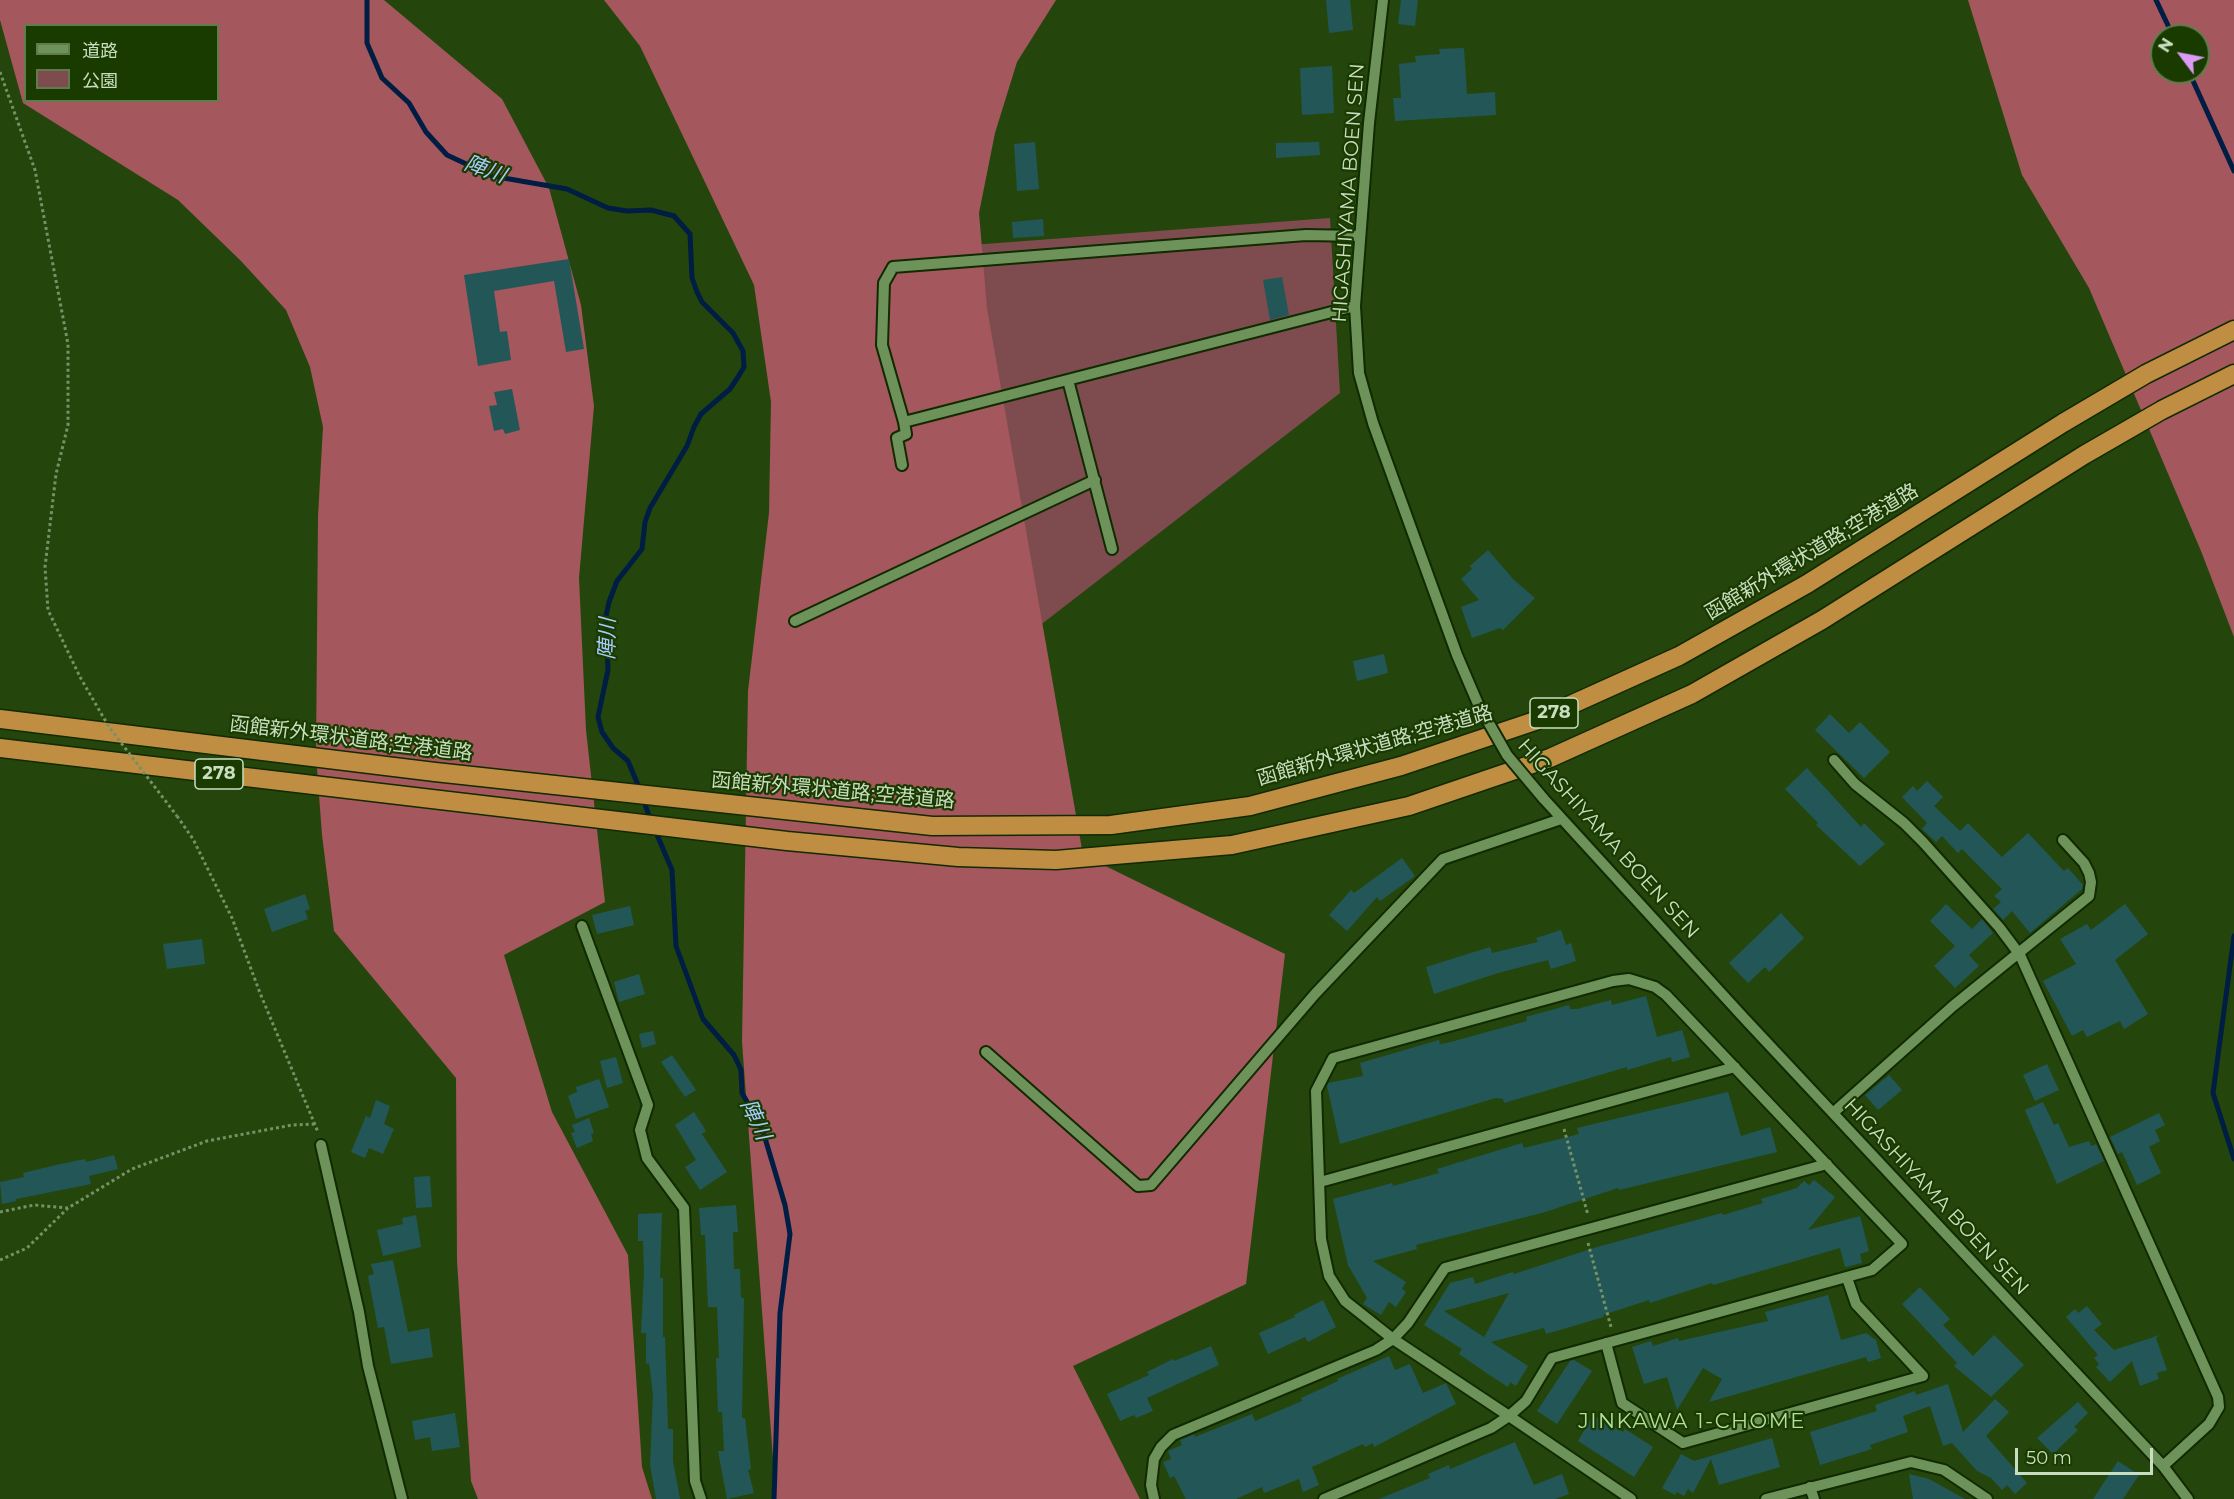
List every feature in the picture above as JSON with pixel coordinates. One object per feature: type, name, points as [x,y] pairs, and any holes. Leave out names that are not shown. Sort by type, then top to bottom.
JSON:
[{"type":"highway","name":"函館新外環状道路;空港道路","points":[[0,719],[435,772],[932,826],[1111,825],[1250,806],[1401,766],[1535,722],[1679,656],[1807,584],[2063,423],[2146,374],[2234,330]]},
{"type":"highway","name":"278","points":[[0,747],[787,841],[958,857],[1077,858],[1232,845],[1409,806],[1550,758],[1692,694],[1822,620],[2084,455],[2162,410],[2234,374]]},
{"type":"street","name":"HIGASHIYAMA BOEN SEN","points":[[1383,0],[1355,306],[1359,373],[1372,423],[1457,655],[1478,704],[1507,756],[1561,819],[2163,1466],[2188,1499]]},
{"type":"street","points":[[902,465],[897,438],[906,434],[904,422],[882,345],[884,283],[893,267],[1306,235],[1360,236]]},
{"type":"street","points":[[904,422],[1355,306]]},
{"type":"street","points":[[1068,380],[1112,549]]},
{"type":"street","points":[[795,621],[1095,480]]},
{"type":"street","points":[[1834,760],[1855,784],[1904,823],[1923,842],[1999,927],[2020,955],[2218,1397],[2219,1407],[2210,1424],[2163,1466]]},
{"type":"street","points":[[986,1052],[1138,1186],[1151,1185],[1315,994],[1443,858],[1561,819]]},
{"type":"street","points":[[1833,1113],[1953,1006],[2020,955],[2089,896],[2089,873],[2084,863],[2064,840]]},
{"type":"street","points":[[582,926],[648,1105],[640,1130],[647,1158],[684,1208],[695,1481],[701,1499]]},
{"type":"street","points":[[1324,1499],[1491,1428],[1509,1416],[1526,1401],[1552,1358],[1872,1270],[1902,1244],[1666,995],[1655,987],[1629,979],[1613,981],[1333,1058],[1316,1091],[1321,1239],[1329,1276],[1345,1301],[1393,1340],[1509,1416],[1625,1498]]},
{"type":"street","points":[[1320,1182],[1735,1067]]},
{"type":"street","points":[[321,1145],[359,1312],[368,1366],[402,1499]]},
{"type":"street","points":[[1154,1499],[1151,1485],[1154,1459],[1161,1447],[1173,1435],[1376,1350],[1393,1340],[1408,1323],[1445,1268],[1827,1164]]},
{"type":"street","points":[[1611,1342],[1622,1403],[1683,1443],[1923,1376],[1856,1304],[1847,1278]]},
{"type":"street","points":[[1766,1499],[1911,1462],[1944,1470],[1987,1499]]},
{"type":"street","points":[[1810,1487],[1814,1499]]},
{"type":"path","points":[[0,72],[35,170],[68,344],[68,425],[56,474],[45,567],[48,610],[80,677],[109,727],[193,839],[232,918],[260,993],[316,1124],[321,1145]]},
{"type":"path","points":[[1561,1116],[1588,1229],[1611,1342]]},
{"type":"path","points":[[0,1260],[27,1248],[68,1208],[132,1169],[207,1141],[292,1125],[316,1124]]},
{"type":"path","points":[[0,1212],[34,1205],[68,1208]]},
{"type":"green space","points":[[1330,218],[1340,393],[852,771],[892,251]]},
{"type":"shaded area","points":[[0,0],[384,0],[502,99],[549,188],[581,305],[594,406],[579,578],[586,730],[605,902],[504,955],[552,1112],[628,1255],[642,1467],[652,1499],[478,1499],[471,1481],[457,1261],[456,1078],[334,931],[322,835],[316,755],[318,516],[323,427],[310,367],[286,310],[241,261],[178,200],[23,103],[0,20]]},
{"type":"shaded area","points":[[604,0],[1056,0],[1017,62],[995,133],[979,213],[987,308],[1083,855],[1285,954],[1246,1284],[1073,1366],[1140,1499],[776,1499],[742,1042],[748,691],[769,513],[771,402],[754,285],[640,46]]},
{"type":"shaded area","points":[[1968,0],[2234,0],[2234,637],[2201,551],[2089,288],[2022,175]]},
{"type":"building","points":[[1326,0],[1350,0],[1353,30],[1329,33]]},
{"type":"building","points":[[1401,0],[1418,0],[1415,26],[1398,24]]},
{"type":"building","points":[[1464,48],[1467,94],[1495,92],[1496,115],[1395,121],[1393,98],[1401,98],[1399,64],[1416,62],[1415,56],[1440,54],[1439,49]]},
{"type":"building","points":[[1332,66],[1334,113],[1302,115],[1300,68]]},
{"type":"building","points":[[1035,142],[1039,189],[1017,191],[1014,144]]},
{"type":"building","points":[[1319,142],[1320,155],[1276,158],[1276,143]]},
{"type":"building","points":[[1043,219],[1044,236],[1013,238],[1012,222]]},
{"type":"building","points":[[569,259],[584,349],[566,352],[554,281],[494,291],[500,332],[507,331],[511,360],[478,366],[464,275]]},
{"type":"building","points":[[1282,277],[1289,315],[1270,320],[1263,280]]},
{"type":"building","points":[[512,389],[520,430],[505,434],[503,429],[494,431],[489,406],[497,405],[494,392]]},
{"type":"building","points":[[1488,550],[1514,580],[1535,598],[1503,630],[1500,628],[1472,638],[1461,607],[1479,600],[1461,579],[1472,569],[1470,566]]},
{"type":"building","points":[[1384,654],[1388,673],[1357,681],[1353,661]]},
{"type":"building","points":[[1830,714],[1849,733],[1860,722],[1890,752],[1864,778],[1815,730]]},
{"type":"building","points":[[1807,768],[1861,827],[1864,823],[1885,844],[1860,866],[1816,825],[1818,823],[1785,789]]},
{"type":"building","points":[[1927,781],[1943,797],[1934,806],[1960,831],[1968,823],[2002,857],[2028,833],[2064,871],[2068,868],[2083,885],[2082,889],[2030,933],[2012,911],[2003,920],[1993,909],[2001,902],[1994,896],[2002,889],[1962,849],[1958,853],[1942,836],[1936,842],[1922,829],[1927,823],[1902,797],[1913,786],[1917,791]]},
{"type":"building","points":[[1402,858],[1415,876],[1380,901],[1377,897],[1347,931],[1329,915],[1351,890],[1354,893]]},
{"type":"building","points":[[305,894],[310,909],[305,911],[308,919],[272,932],[264,909]]},
{"type":"building","points":[[1946,904],[1972,929],[1982,919],[1993,933],[1969,955],[1979,966],[1955,988],[1934,966],[1955,946],[1930,921]]},
{"type":"building","points":[[2125,904],[2148,934],[2115,960],[2148,1014],[2124,1029],[2120,1021],[2087,1037],[2083,1030],[2072,1036],[2043,981],[2076,964],[2060,939],[2087,924],[2091,930]]},
{"type":"building","points":[[630,906],[634,925],[597,934],[592,915]]},
{"type":"building","points":[[1781,913],[1804,938],[1769,972],[1765,967],[1748,983],[1729,963]]},
{"type":"building","points":[[1561,930],[1566,945],[1571,943],[1576,961],[1551,969],[1548,960],[1498,973],[1434,994],[1426,967],[1490,947],[1492,953],[1538,942],[1536,938]]},
{"type":"building","points":[[202,939],[205,964],[167,969],[163,944]]},
{"type":"building","points":[[639,974],[645,994],[619,1002],[614,982]]},
{"type":"building","points":[[1646,996],[1657,1037],[1682,1030],[1690,1057],[1672,1062],[1671,1057],[1627,1070],[1627,1067],[1504,1103],[1503,1099],[1496,1098],[1340,1144],[1327,1086],[1328,1083],[1363,1076],[1360,1063],[1439,1040],[1440,1044],[1447,1043],[1527,1021],[1526,1017],[1569,1005],[1570,1009],[1577,1009],[1611,1000],[1612,1005]]},
{"type":"building","points":[[653,1031],[656,1044],[642,1048],[639,1034]]},
{"type":"building","points":[[672,1055],[696,1090],[685,1097],[661,1062]]},
{"type":"building","points":[[616,1057],[623,1083],[607,1088],[600,1061]]},
{"type":"building","points":[[2047,1064],[2059,1090],[2035,1101],[2023,1075]]},
{"type":"building","points":[[1889,1075],[1902,1090],[1878,1110],[1865,1095]]},
{"type":"building","points":[[599,1079],[609,1107],[576,1119],[568,1096],[577,1092],[576,1087]]},
{"type":"building","points":[[1728,1092],[1741,1136],[1770,1127],[1777,1152],[1619,1190],[1618,1188],[1542,1213],[1416,1245],[1417,1249],[1373,1261],[1406,1282],[1402,1289],[1406,1292],[1396,1307],[1389,1302],[1381,1315],[1363,1304],[1367,1298],[1348,1265],[1333,1199],[1439,1173],[1437,1169],[1522,1143],[1524,1148],[1579,1134],[1577,1128]]},
{"type":"building","points":[[376,1100],[390,1106],[384,1124],[394,1129],[383,1154],[369,1148],[365,1158],[351,1152],[366,1116],[370,1118]]},
{"type":"building","points":[[2043,1102],[2054,1125],[2058,1123],[2069,1147],[2089,1141],[2091,1146],[2096,1144],[2104,1161],[2057,1184],[2025,1110]]},
{"type":"building","points":[[694,1112],[706,1131],[702,1134],[727,1172],[700,1190],[685,1167],[696,1160],[675,1125]]},
{"type":"building","points":[[2159,1113],[2165,1125],[2155,1130],[2160,1141],[2149,1147],[2161,1173],[2137,1185],[2122,1152],[2118,1154],[2110,1137]]},
{"type":"building","points":[[589,1118],[594,1133],[591,1134],[593,1141],[577,1148],[571,1133],[575,1132],[572,1125]]},
{"type":"building","points":[[114,1155],[118,1169],[89,1176],[91,1184],[16,1199],[16,1201],[2,1204],[0,1182],[24,1177],[23,1173],[56,1165],[85,1159],[86,1162]]},
{"type":"building","points":[[430,1176],[432,1207],[416,1208],[414,1177]]},
{"type":"building","points":[[1814,1180],[1835,1197],[1808,1230],[1860,1216],[1869,1251],[1860,1254],[1862,1263],[1845,1267],[1840,1248],[1713,1285],[1712,1283],[1650,1303],[1649,1300],[1603,1315],[1604,1317],[1546,1334],[1544,1328],[1491,1342],[1528,1366],[1516,1386],[1510,1382],[1508,1387],[1488,1374],[1459,1354],[1462,1349],[1424,1325],[1450,1283],[1473,1277],[1475,1284],[1513,1272],[1514,1274],[1597,1247],[1763,1203],[1761,1199],[1797,1188],[1804,1181],[1809,1185]],"holes":[[[1509,1293],[1484,1337],[1444,1311]]]},
{"type":"building","points":[[736,1205],[738,1232],[733,1232],[734,1269],[740,1269],[741,1298],[744,1298],[742,1418],[745,1418],[751,1469],[748,1470],[754,1493],[727,1499],[718,1451],[724,1451],[722,1412],[718,1412],[717,1307],[708,1307],[705,1235],[701,1235],[699,1208]]},
{"type":"building","points":[[662,1213],[660,1278],[663,1278],[663,1337],[665,1337],[668,1429],[673,1429],[673,1461],[680,1499],[656,1499],[650,1465],[653,1394],[649,1363],[646,1364],[646,1333],[641,1333],[644,1272],[643,1241],[638,1241],[638,1214]]},
{"type":"building","points":[[416,1215],[421,1247],[383,1256],[377,1230],[403,1224],[402,1218]]},
{"type":"building","points":[[393,1260],[408,1332],[429,1328],[433,1357],[391,1364],[384,1327],[378,1328],[368,1276],[374,1274],[371,1264]]},
{"type":"building","points":[[1920,1287],[1950,1319],[1943,1325],[1973,1356],[1994,1335],[2024,1365],[1991,1397],[1954,1366],[1957,1363],[1902,1304]]},
{"type":"building","points":[[1828,1295],[1841,1340],[1866,1333],[1876,1340],[1881,1358],[1868,1362],[1866,1357],[1709,1402],[1722,1379],[1703,1368],[1677,1410],[1667,1377],[1644,1384],[1632,1347],[1651,1341],[1653,1346],[1678,1338],[1679,1341],[1768,1321],[1765,1312]]},
{"type":"building","points":[[1323,1300],[1336,1327],[1308,1342],[1305,1337],[1268,1354],[1259,1333],[1295,1317],[1294,1315]]},
{"type":"building","points":[[2087,1306],[2102,1324],[2094,1330],[2114,1350],[2160,1335],[2156,1338],[2167,1370],[2157,1373],[2159,1379],[2140,1386],[2132,1361],[2110,1382],[2096,1367],[2099,1364],[2094,1358],[2098,1355],[2066,1317],[2075,1309],[2078,1313]]},
{"type":"building","points":[[1211,1346],[1219,1365],[1147,1398],[1153,1411],[1120,1421],[1107,1394],[1149,1375],[1147,1372],[1173,1359],[1174,1361]]},
{"type":"building","points":[[1389,1356],[1395,1370],[1410,1364],[1423,1393],[1446,1383],[1456,1404],[1374,1447],[1373,1443],[1365,1447],[1363,1444],[1312,1467],[1319,1485],[1303,1492],[1299,1479],[1264,1493],[1262,1487],[1236,1499],[1186,1499],[1174,1476],[1170,1478],[1163,1462],[1171,1459],[1168,1451],[1182,1445],[1180,1440],[1194,1434],[1195,1437],[1252,1414],[1255,1421],[1302,1401],[1301,1398],[1338,1381],[1337,1379]]},
{"type":"building","points":[[1574,1360],[1592,1371],[1557,1424],[1537,1411],[1570,1361]]},
{"type":"building","points":[[1948,1384],[1963,1432],[1995,1399],[2009,1412],[1986,1436],[2027,1483],[2015,1494],[2007,1485],[2002,1490],[1991,1478],[1977,1471],[1952,1443],[1943,1446],[1930,1406],[1903,1416],[1908,1432],[1870,1445],[1872,1449],[1820,1465],[1810,1432],[1877,1411],[1875,1405],[1915,1391],[1916,1395]]},
{"type":"building","points":[[2078,1402],[2088,1413],[2074,1427],[2078,1430],[2053,1454],[2037,1438]]},
{"type":"building","points":[[455,1413],[460,1447],[432,1451],[430,1437],[415,1440],[412,1421]]},
{"type":"building","points":[[1593,1415],[1623,1432],[1625,1429],[1653,1447],[1634,1477],[1578,1441]]},
{"type":"building","points":[[1772,1438],[1780,1467],[1719,1485],[1711,1459],[1693,1493],[1688,1489],[1684,1496],[1677,1492],[1675,1495],[1662,1488],[1681,1454],[1694,1461]]},
{"type":"building","points":[[1515,1442],[1534,1485],[1562,1474],[1569,1494],[1555,1499],[1379,1499],[1430,1478],[1428,1474],[1449,1465],[1450,1469]]},
{"type":"building","points":[[2118,1461],[2139,1475],[2123,1499],[2093,1499]]},
{"type":"building","points":[[1909,1474],[1929,1479],[1965,1499],[1913,1499]]},
{"type":"waterway","name":"陣川","points":[[367,0],[367,43],[382,78],[409,103],[426,132],[447,155],[492,176],[567,189],[608,208],[627,211],[651,210],[674,216],[690,234],[692,278],[702,302],[733,333],[743,351],[744,367],[730,389],[701,414],[687,446],[650,508],[645,522],[642,549],[617,581],[609,602],[606,616],[608,670],[598,717],[602,732],[613,748],[628,761],[640,790]]},
{"type":"waterway","points":[[2156,0],[2167,24]]},
{"type":"waterway","points":[[2194,84],[2234,171]]},
{"type":"waterway","name":"陣川","points":[[643,799],[651,821]]},
{"type":"waterway","name":"陣川","points":[[655,830],[672,870],[676,946],[703,1019],[734,1055],[741,1070],[742,1093],[762,1128],[785,1205],[790,1234],[780,1313],[774,1499]]},
{"type":"waterway","points":[[2234,936],[2213,1093],[2234,1159]]},
{"type":"district","name":"JINKAWA 1-CHOME","points":[[1692,1422]]}]
